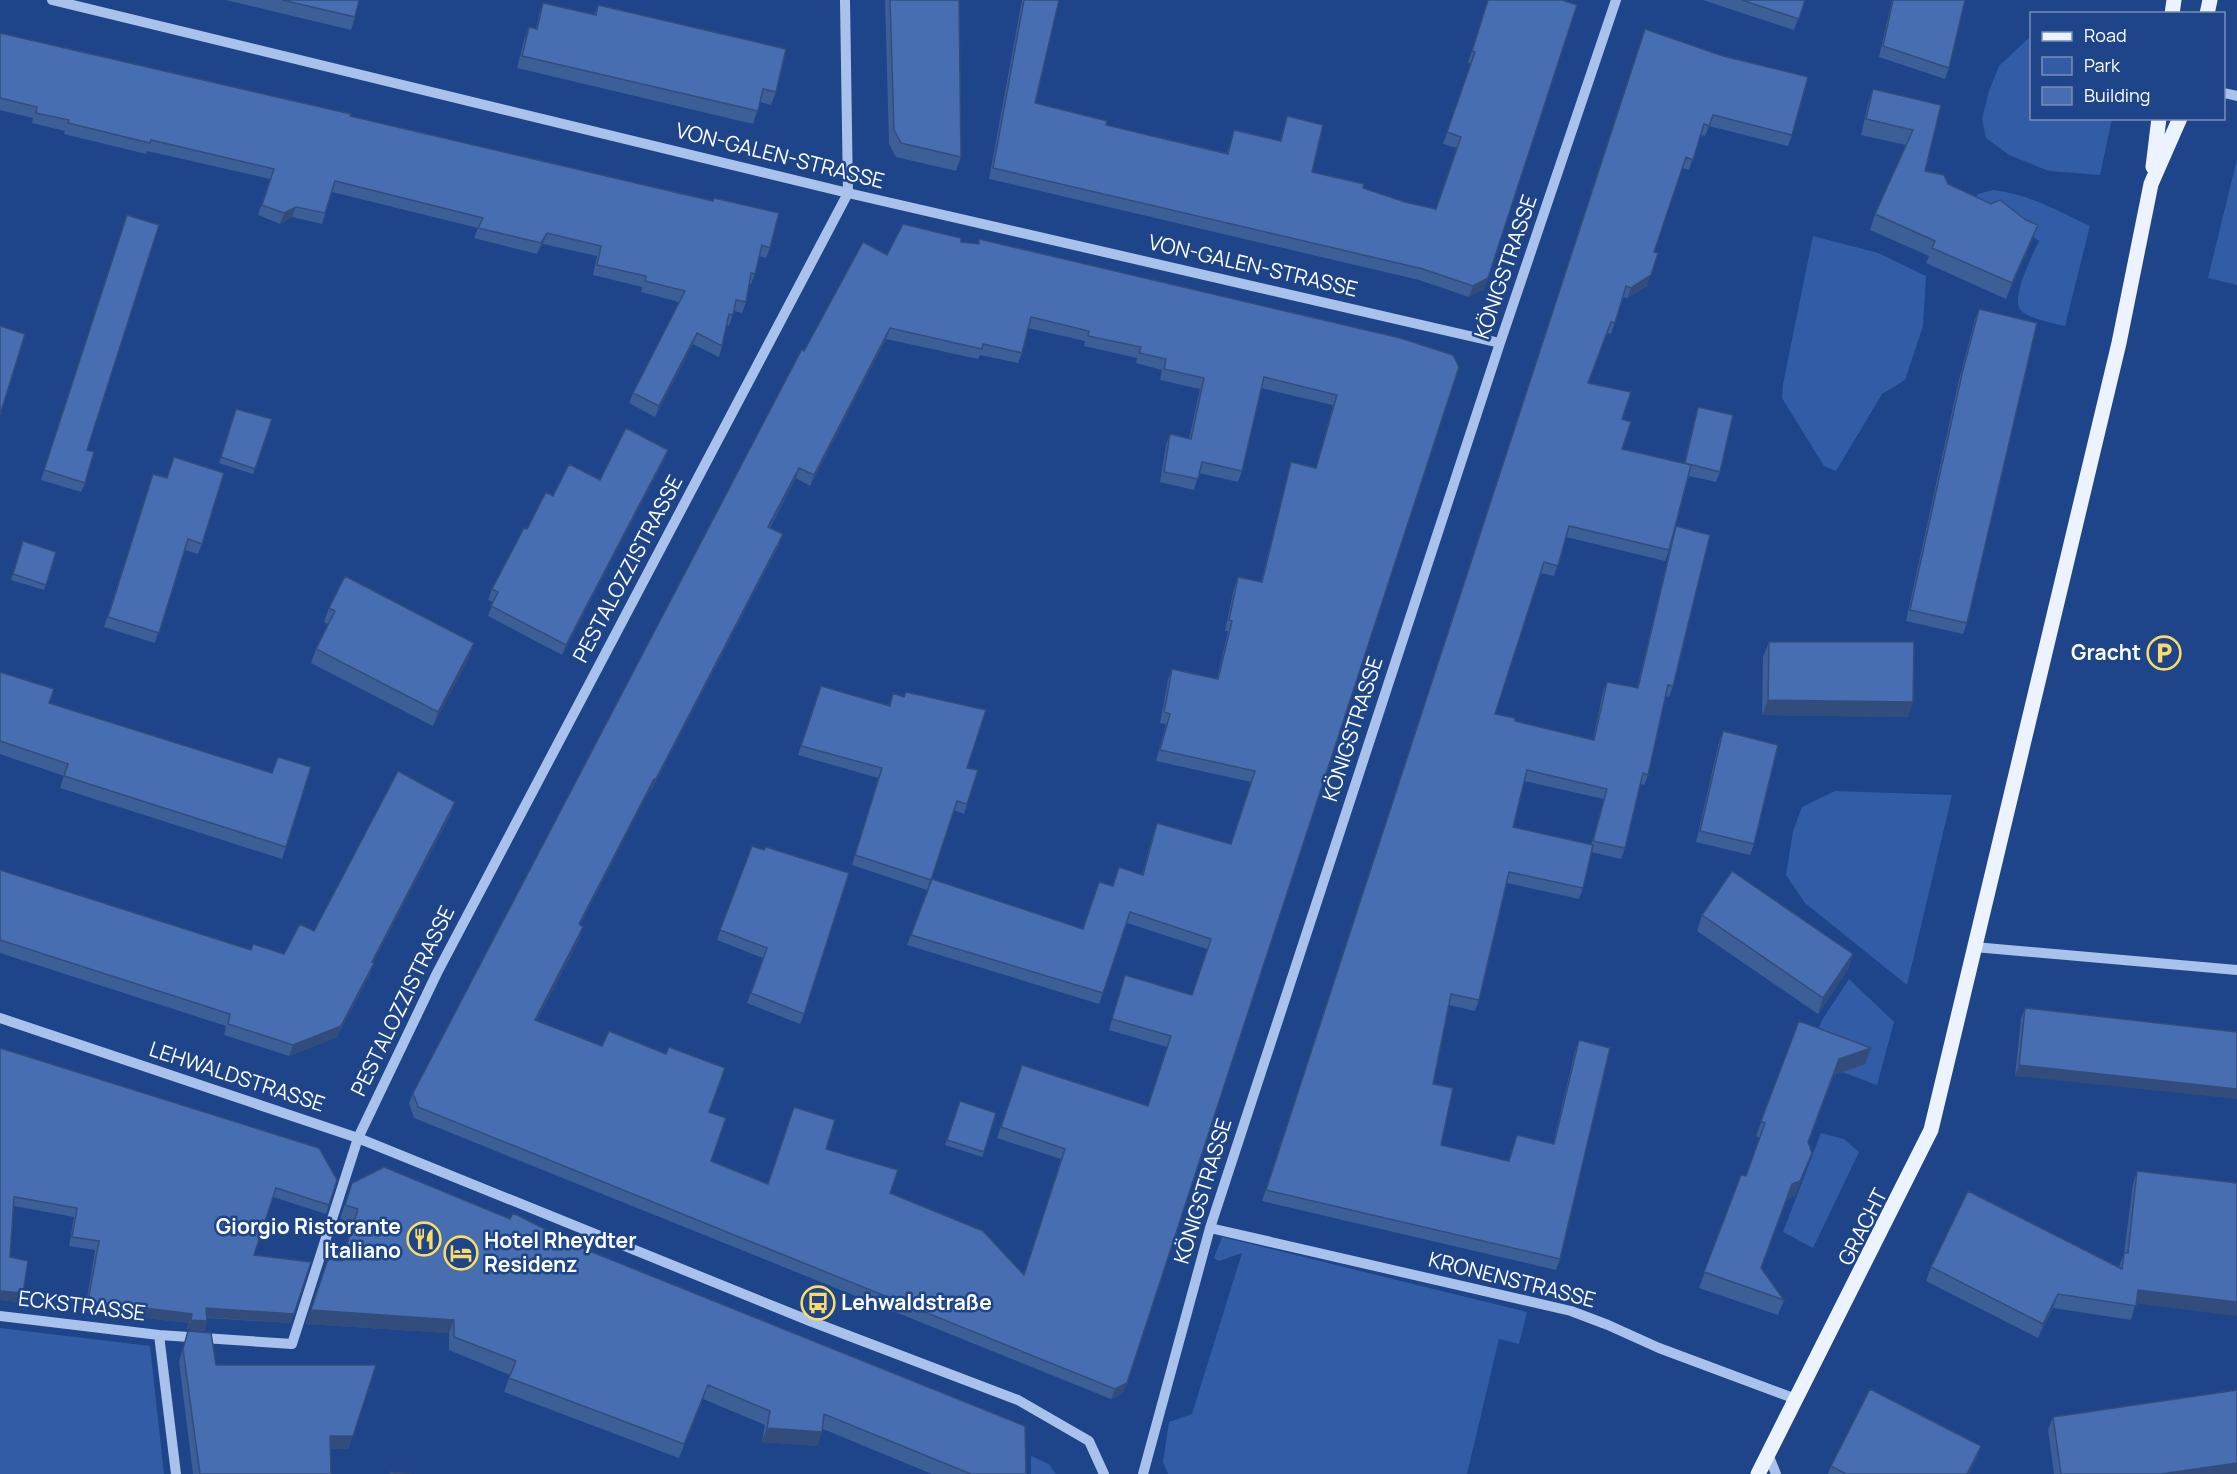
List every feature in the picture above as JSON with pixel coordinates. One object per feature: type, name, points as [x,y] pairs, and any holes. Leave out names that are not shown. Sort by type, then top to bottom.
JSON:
[{"type":"main road","name":"GRACHT","points":[[1758,1474],[1897,1211],[1931,1130],[2119,343],[2151,184],[2159,120]]},
{"type":"main road","name":"GRACHT","points":[[2151,184],[2179,120]]},
{"type":"street","name":"VON-GALEN-STRASSE","points":[[52,0],[848,193],[1500,343]]},
{"type":"street","name":"PESTALOZZISTRASSE","points":[[159,1335],[292,1344],[358,1138],[437,973],[848,193],[845,0]]},
{"type":"street","name":"KÖNIGSTRASSE","points":[[1143,1474],[1210,1228],[1500,343],[1616,0]]},
{"type":"street","points":[[1974,947],[2237,970]]},
{"type":"street","name":"LEHWALDSTRASSE","points":[[0,1018],[358,1138],[810,1321],[1018,1400],[1089,1441],[1104,1474]]},
{"type":"street","name":"KRONENSTRASSE","points":[[1210,1228],[1571,1311],[1659,1348],[1796,1399]]},
{"type":"street","name":"ECKSTRASSE","points":[[0,1317],[159,1335]]},
{"type":"street","points":[[159,1335],[176,1474]]},
{"type":"street","points":[[1768,1454],[1776,1474]]},
{"type":"green space","points":[[2030,37],[2030,120],[2112,120],[2100,175],[2049,171],[2009,155],[1986,138],[1982,119],[1989,91],[1999,66]]},
{"type":"green space","points":[[2237,159],[2237,285],[2208,278]]},
{"type":"green space","points":[[1993,190],[2031,199],[2090,226],[2065,326],[2034,318],[2020,309],[2018,295],[2020,286],[2039,241],[2017,225],[1968,207],[1978,194]]},
{"type":"green space","points":[[1813,236],[1878,253],[1926,276],[1923,326],[1905,380],[1882,394],[1836,471],[1824,466],[1782,398]]},
{"type":"green space","points":[[1835,791],[1952,795],[1907,985],[1805,903],[1786,875],[1793,831],[1802,807]]},
{"type":"green space","points":[[1849,979],[1894,1022],[1877,1085],[1842,1072],[1812,1044],[1822,1020]]},
{"type":"green space","points":[[1821,1133],[1844,1139],[1859,1152],[1813,1248],[1783,1232]]},
{"type":"green space","points":[[1222,1237],[1527,1312],[1519,1344],[1499,1339],[1467,1474],[1168,1474],[1163,1462],[1169,1422],[1192,1414],[1242,1253],[1219,1261],[1214,1258]]},
{"type":"green space","points":[[0,1328],[150,1346],[164,1474],[0,1474]]},
{"type":"green space","points":[[1031,1456],[1049,1464],[1056,1474],[1031,1474]]},
{"type":"building","points":[[282,0],[359,0],[355,17]]},
{"type":"building","points":[[890,0],[959,0],[961,157],[901,143],[894,130]]},
{"type":"building","points":[[1024,0],[1059,0],[1035,103],[1107,121],[1106,125],[1228,154],[1234,130],[1281,141],[1287,116],[1323,125],[1312,172],[1364,184],[1363,188],[1405,202],[1436,209],[1461,137],[1447,132],[1475,52],[1472,51],[1488,0],[1562,0],[1577,5],[1488,278],[1473,286],[1423,269],[993,168]]},
{"type":"building","points":[[1742,0],[1805,0],[1799,19]]},
{"type":"building","points":[[1893,0],[1965,0],[1949,68],[1883,46]]},
{"type":"building","points":[[543,3],[596,15],[598,5],[786,49],[776,92],[763,89],[758,111],[522,56],[529,27],[537,29]]},
{"type":"building","points":[[1645,29],[1723,56],[1808,77],[1792,135],[1713,115],[1709,126],[1704,124],[1693,160],[1686,157],[1654,252],[1658,253],[1651,275],[1631,288],[1626,286],[1615,323],[1611,322],[1588,383],[1631,392],[1622,419],[1631,422],[1622,449],[1691,465],[1669,550],[1569,526],[1558,566],[1544,562],[1495,714],[1594,740],[1607,682],[1638,688],[1676,526],[1710,535],[1673,686],[1668,685],[1648,775],[1643,773],[1625,848],[1593,841],[1607,789],[1527,770],[1513,827],[1593,845],[1583,888],[1509,872],[1479,1000],[1451,994],[1433,1084],[1453,1088],[1441,1145],[1509,1161],[1517,1135],[1554,1144],[1579,1040],[1610,1048],[1560,1259],[1266,1190]]},
{"type":"building","points":[[0,33],[713,201],[714,198],[779,213],[770,248],[762,245],[755,274],[751,273],[746,302],[736,300],[733,315],[729,314],[722,346],[697,333],[659,406],[633,393],[685,291],[645,281],[646,276],[597,265],[601,246],[547,233],[541,243],[478,228],[483,218],[335,181],[325,213],[296,207],[284,213],[262,205],[274,169],[68,123],[69,120],[36,113],[37,107],[0,98]]},
{"type":"building","points":[[1873,89],[1941,105],[1925,171],[1944,175],[1948,184],[1991,204],[2000,200],[2026,220],[2038,225],[2012,283],[1932,248],[1935,241],[1875,214],[1913,130],[1866,119]]},
{"type":"building","points":[[127,215],[159,225],[87,450],[94,452],[85,483],[44,470]]},
{"type":"building","points":[[903,224],[961,238],[961,242],[979,244],[979,239],[1400,338],[1453,355],[1459,367],[1127,1383],[1115,1389],[418,1107],[413,1093],[802,349],[804,351],[863,242],[887,255]],"holes":[[[1031,317],[1089,331],[1088,336],[1141,347],[1139,353],[1166,359],[1164,369],[1204,378],[1191,439],[1170,434],[1164,472],[1198,479],[1202,462],[1242,471],[1264,377],[1337,395],[1316,468],[1291,462],[1262,582],[1238,577],[1229,620],[1232,621],[1218,679],[1172,669],[1164,712],[1170,714],[1160,750],[1255,771],[1231,844],[1157,823],[1143,875],[1119,867],[1113,886],[1099,882],[1083,929],[932,879],[911,935],[1103,993],[1130,912],[1211,939],[1192,995],[1125,975],[1112,1019],[1171,1036],[1148,1106],[1022,1065],[1001,1127],[1065,1149],[1024,1275],[983,1231],[890,1193],[898,1170],[826,1149],[835,1120],[794,1107],[768,1184],[711,1161],[726,1118],[709,1112],[725,1068],[669,1047],[666,1054],[609,1031],[602,1046],[535,1020],[583,927],[579,924],[783,534],[768,527],[799,468],[814,475],[890,328],[982,349],[983,344],[1022,353]]]},
{"type":"building","points":[[1979,309],[2037,323],[1967,623],[1910,610],[1962,374]]},
{"type":"building","points":[[0,326],[25,334],[0,415]]},
{"type":"building","points":[[1698,407],[1733,415],[1720,472],[1685,463]]},
{"type":"building","points":[[236,409],[272,419],[255,469],[221,457]]},
{"type":"building","points":[[626,428],[668,450],[566,645],[491,606],[498,592],[492,589],[546,492],[553,496],[569,464],[600,480]]},
{"type":"building","points":[[174,457],[224,473],[202,544],[188,539],[159,633],[108,617],[153,474],[167,478]]},
{"type":"building","points":[[23,541],[56,552],[46,585],[13,574]]},
{"type":"building","points":[[345,576],[474,643],[438,712],[316,649],[335,611],[329,608]]},
{"type":"building","points":[[1769,642],[1914,642],[1913,702],[1768,700]]},
{"type":"building","points":[[0,672],[54,689],[49,703],[272,773],[278,757],[311,767],[286,847],[64,776],[68,764],[0,741]]},
{"type":"building","points":[[821,686],[890,706],[893,693],[904,697],[906,692],[986,710],[967,768],[978,770],[967,804],[957,801],[931,880],[855,855],[882,768],[801,746]]},
{"type":"building","points":[[1723,731],[1778,745],[1754,844],[1700,831]]},
{"type":"building","points":[[398,771],[455,802],[341,1026],[293,1045],[228,1024],[230,1014],[0,940],[0,870],[251,950],[253,944],[284,954],[300,924],[314,931]]},
{"type":"building","points":[[752,846],[764,850],[766,847],[849,873],[804,1014],[751,993],[767,948],[720,930]]},
{"type":"building","points":[[1732,871],[1853,954],[1823,998],[1702,915]]},
{"type":"building","points":[[2025,1008],[2237,1032],[2237,1089],[2019,1065]]},
{"type":"building","points":[[1799,1021],[1871,1048],[1839,1059],[1808,1142],[1812,1153],[1800,1181],[1792,1184],[1761,1268],[1784,1300],[1704,1272],[1741,1175],[1746,1176],[1765,1123],[1761,1121]]},
{"type":"building","points":[[0,1048],[319,1148],[337,1180],[329,1205],[276,1188],[254,1255],[311,1262],[294,1314],[206,1308],[207,1321],[191,1320],[192,1314],[88,1301],[99,1241],[72,1237],[77,1208],[14,1197],[10,1257],[28,1261],[23,1293],[0,1291]]},
{"type":"building","points":[[960,1101],[996,1113],[984,1152],[947,1140]]},
{"type":"building","points":[[384,1167],[510,1219],[513,1213],[549,1231],[547,1234],[1025,1426],[1026,1474],[971,1474],[824,1414],[822,1432],[767,1428],[770,1411],[708,1385],[684,1444],[509,1378],[516,1361],[454,1337],[454,1320],[311,1310],[328,1259],[342,1261],[358,1209],[345,1205],[352,1183]]},
{"type":"building","points":[[2137,1171],[2237,1183],[2237,1302],[2138,1290],[2136,1306],[2058,1294],[2043,1324],[1931,1267],[1968,1191],[2122,1269],[2124,1253],[2128,1253]]},
{"type":"building","points":[[188,1331],[211,1333],[216,1365],[376,1365],[353,1436],[330,1436],[331,1474],[200,1474],[183,1349]]},
{"type":"building","points":[[1870,1389],[1981,1446],[1967,1474],[1846,1474],[1831,1466]]},
{"type":"building","points":[[2237,1390],[2237,1463],[2161,1474],[2061,1474],[2053,1417]]},
{"type":"place","name":"Gracht","points":[[2164,653]]},
{"type":"place","name":"Giorgio Ristorante Italiano","points":[[424,1239]]},
{"type":"place","name":"Hotel Rheydter Residenz","points":[[461,1253]]},
{"type":"place","name":"Lehwaldstraße","points":[[818,1303]]}]
